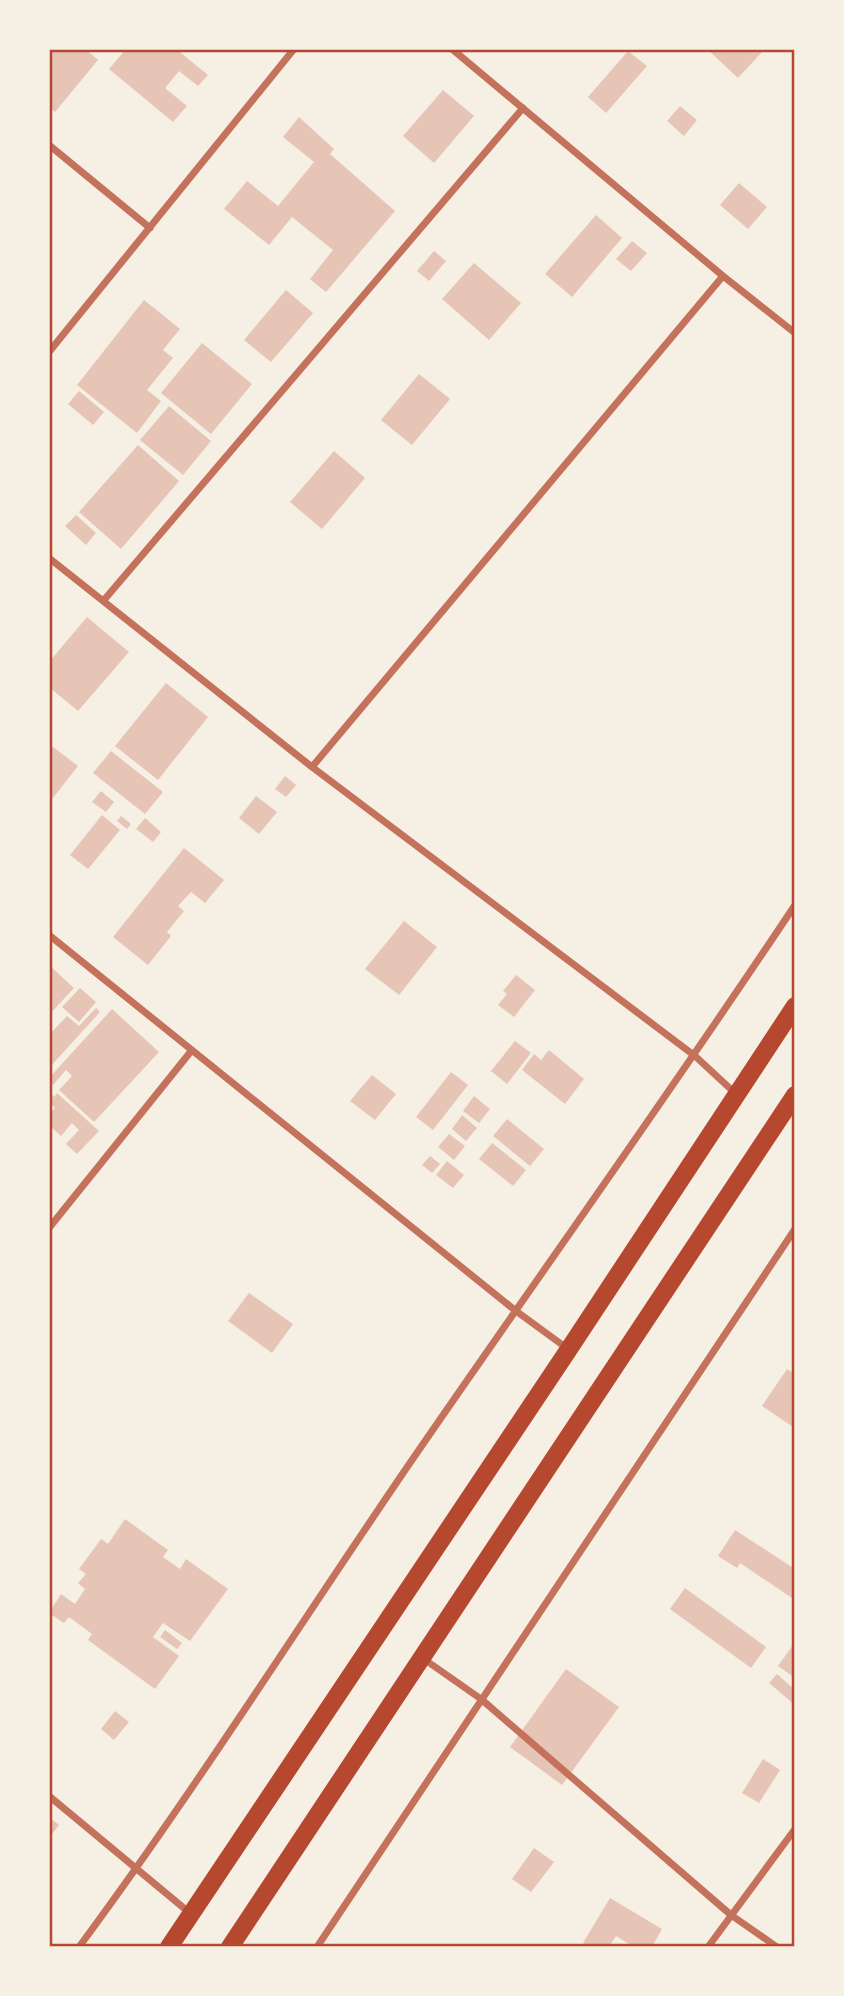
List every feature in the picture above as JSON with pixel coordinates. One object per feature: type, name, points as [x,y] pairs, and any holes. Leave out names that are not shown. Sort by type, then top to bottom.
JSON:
[{"type":"main road","points":[[169,1947],[795,1006]]},
{"type":"main road","points":[[230,1947],[795,1095]]},
{"type":"street","points":[[49,352],[294,49]]},
{"type":"street","points":[[452,49],[795,333]]},
{"type":"street","points":[[104,600],[523,108]]},
{"type":"street","points":[[49,145],[150,228]]},
{"type":"street","points":[[312,766],[723,276]]},
{"type":"street","points":[[49,558],[312,766],[695,1056],[736,1095]]},
{"type":"street","points":[[79,1947],[136,1870],[412,1461],[695,1056],[795,905]]},
{"type":"street","points":[[49,935],[516,1311],[569,1349]]},
{"type":"street","points":[[49,1228],[192,1050]]},
{"type":"street","points":[[317,1947],[795,1229]]},
{"type":"street","points":[[421,1657],[481,1699],[731,1915],[777,1947]]},
{"type":"street","points":[[49,1796],[191,1914]]},
{"type":"street","points":[[708,1947],[795,1829]]},
{"type":"building","points":[[49,49],[85,49],[98,60],[55,112],[49,107]]},
{"type":"building","points":[[126,49],[176,49],[208,75],[198,86],[179,71],[165,88],[187,106],[173,122],[109,69]]},
{"type":"building","points":[[707,49],[765,49],[738,78]]},
{"type":"building","points":[[628,51],[647,66],[606,113],[588,97]]},
{"type":"building","points":[[443,90],[474,116],[434,163],[403,136]]},
{"type":"building","points":[[680,106],[697,120],[684,136],[667,121]]},
{"type":"building","points":[[299,117],[334,149],[330,154],[395,211],[326,292],[310,279],[333,250],[292,217],[269,245],[224,209],[247,181],[278,206],[314,162],[283,137]]},
{"type":"building","points":[[739,183],[767,207],[748,229],[720,205]]},
{"type":"building","points":[[596,215],[622,238],[572,297],[545,274]]},
{"type":"building","points":[[632,241],[647,253],[631,271],[616,259]]},
{"type":"building","points":[[434,251],[446,261],[429,281],[417,271]]},
{"type":"building","points":[[474,263],[521,303],[489,340],[442,299]]},
{"type":"building","points":[[286,290],[313,313],[271,362],[244,340]]},
{"type":"building","points":[[144,300],[180,329],[163,350],[173,358],[147,390],[161,401],[137,433],[77,385]]},
{"type":"building","points":[[202,343],[252,384],[211,434],[161,393]]},
{"type":"building","points":[[419,374],[450,399],[412,445],[381,420]]},
{"type":"building","points":[[79,391],[104,412],[93,425],[68,404]]},
{"type":"building","points":[[169,406],[211,441],[183,475],[140,440]]},
{"type":"building","points":[[138,445],[179,481],[121,549],[79,512]]},
{"type":"building","points":[[334,451],[365,478],[322,529],[290,502]]},
{"type":"building","points":[[76,515],[96,533],[86,545],[65,526]]},
{"type":"building","points":[[87,617],[129,652],[78,711],[49,687],[49,662]]},
{"type":"building","points":[[166,683],[208,717],[158,780],[115,746]]},
{"type":"building","points":[[53,747],[78,766],[49,803],[49,752]]},
{"type":"building","points":[[111,751],[163,792],[145,814],[93,773]]},
{"type":"building","points":[[285,776],[296,785],[286,797],[275,789]]},
{"type":"building","points":[[101,791],[114,802],[106,812],[92,802]]},
{"type":"building","points":[[256,796],[277,812],[259,834],[239,818]]},
{"type":"building","points":[[102,815],[120,830],[88,869],[70,855]]},
{"type":"building","points":[[121,816],[131,824],[127,829],[117,821]]},
{"type":"building","points":[[145,818],[161,832],[153,842],[136,829]]},
{"type":"building","points":[[184,848],[224,880],[205,903],[191,892],[178,906],[184,911],[167,932],[171,936],[148,965],[113,937]]},
{"type":"building","points":[[404,921],[437,947],[399,995],[365,969]]},
{"type":"building","points":[[49,965],[74,988],[49,1015]]},
{"type":"building","points":[[516,975],[535,990],[514,1017],[498,1005],[507,994],[503,991]]},
{"type":"building","points":[[80,988],[96,1002],[79,1022],[62,1007]]},
{"type":"building","points":[[96,1008],[100,1012],[49,1068],[49,1035],[67,1016],[79,1026]]},
{"type":"building","points":[[112,1009],[159,1052],[94,1122],[59,1090],[72,1076],[66,1070],[53,1085],[49,1078]]},
{"type":"building","points":[[515,1041],[531,1053],[507,1084],[491,1071]]},
{"type":"building","points":[[549,1050],[584,1079],[565,1104],[522,1070],[534,1054],[541,1060]]},
{"type":"building","points":[[451,1072],[468,1085],[433,1130],[416,1117]]},
{"type":"building","points":[[372,1075],[396,1094],[375,1120],[350,1101]]},
{"type":"building","points":[[49,1092],[54,1097],[57,1093],[99,1131],[77,1154],[66,1144],[79,1130],[72,1123],[61,1136],[49,1125],[49,1114],[55,1108],[49,1102]]},
{"type":"building","points":[[474,1096],[490,1109],[479,1123],[463,1111]]},
{"type":"building","points":[[462,1115],[477,1128],[466,1141],[452,1129]]},
{"type":"building","points":[[507,1119],[544,1149],[530,1166],[493,1136]]},
{"type":"building","points":[[449,1134],[465,1146],[454,1160],[438,1147]]},
{"type":"building","points":[[492,1143],[526,1170],[513,1186],[479,1159]]},
{"type":"building","points":[[430,1156],[440,1164],[432,1173],[422,1165]]},
{"type":"building","points":[[447,1161],[464,1175],[453,1188],[436,1175]]},
{"type":"building","points":[[249,1293],[293,1324],[272,1353],[228,1321]]},
{"type":"building","points":[[787,1369],[795,1374],[793,1427],[762,1406]]},
{"type":"building","points":[[125,1519],[168,1550],[163,1557],[180,1569],[186,1559],[228,1589],[190,1641],[163,1623],[153,1637],[179,1656],[155,1689],[88,1640],[92,1634],[69,1617],[64,1623],[49,1613],[61,1594],[75,1604],[85,1589],[78,1583],[86,1574],[79,1569],[101,1539],[108,1544]]},
{"type":"building","points":[[735,1530],[795,1569],[795,1600],[740,1563],[737,1568],[718,1556]]},
{"type":"building","points":[[685,1588],[766,1647],[751,1668],[670,1609]]},
{"type":"building","points":[[165,1630],[182,1643],[177,1649],[160,1637]]},
{"type":"building","points":[[795,1642],[795,1678],[778,1666]]},
{"type":"building","points":[[566,1669],[619,1707],[562,1785],[510,1747]]},
{"type":"building","points":[[777,1674],[795,1690],[795,1705],[769,1683]]},
{"type":"building","points":[[115,1711],[129,1722],[114,1740],[101,1729]]},
{"type":"building","points":[[763,1759],[780,1770],[759,1803],[742,1793]]},
{"type":"building","points":[[49,1817],[59,1825],[49,1838]]},
{"type":"building","points":[[534,1848],[554,1862],[531,1892],[512,1879]]},
{"type":"building","points":[[610,1898],[662,1929],[652,1947],[634,1947],[616,1936],[609,1947],[590,1947],[583,1943]]}]
